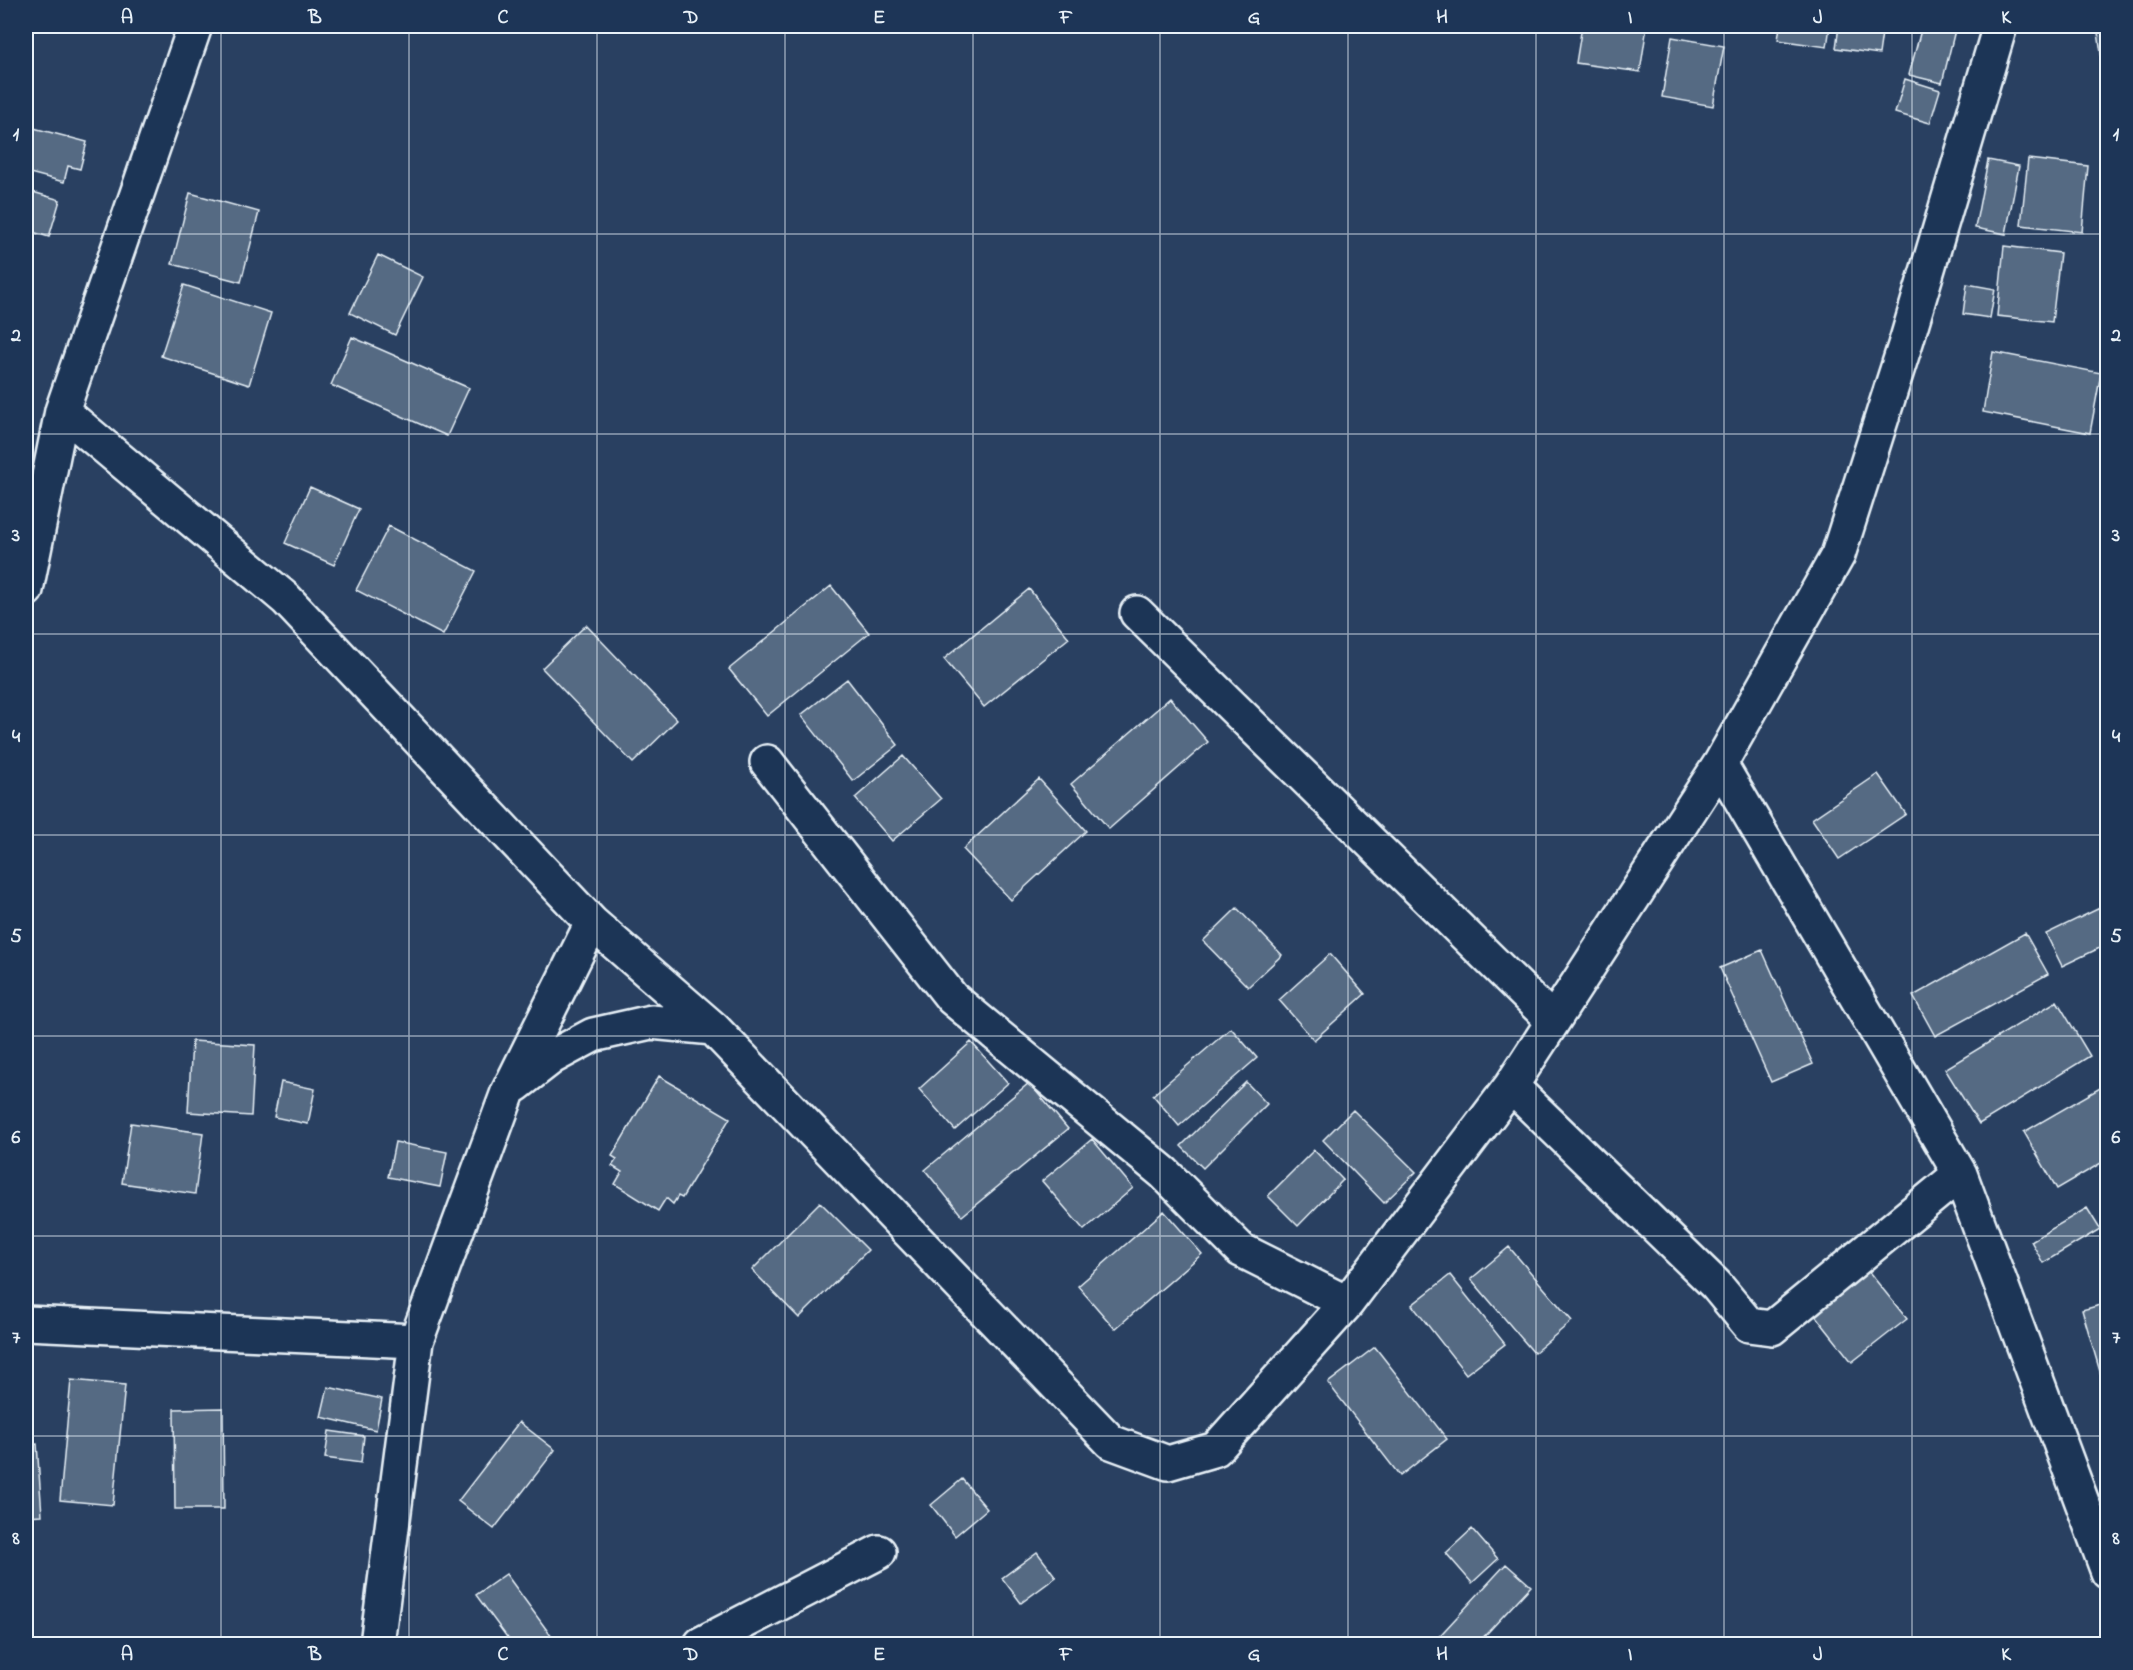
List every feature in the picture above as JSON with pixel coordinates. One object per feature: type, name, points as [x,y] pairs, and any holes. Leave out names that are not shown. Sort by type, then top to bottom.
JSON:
[{"type":"street","points":[[26,590],[62,411],[195,26]]},
{"type":"street","points":[[62,411],[286,599],[592,923],[713,1028],[1112,1442],[1168,1463],[1216,1449],[1347,1303],[1511,1086],[1720,764],[1838,555],[2000,26]]},
{"type":"street","points":[[1137,613],[1553,1022]]},
{"type":"street","points":[[767,762],[952,998],[1164,1173],[1241,1250],[1347,1303]]},
{"type":"street","points":[[1720,764],[1960,1174],[2108,1572]]},
{"type":"street","points":[[376,1644],[416,1341],[508,1092],[592,923]]},
{"type":"street","points":[[508,1092],[552,1057],[593,1035],[651,1022],[713,1028]]},
{"type":"street","points":[[1511,1086],[1716,1285],[1749,1325],[1772,1328],[1960,1174]]},
{"type":"street","points":[[26,1323],[416,1341]]},
{"type":"street","points":[[701,1644],[879,1552]]},
{"type":"building","points":[[1582,26],[1647,26],[1640,72],[1576,63]]},
{"type":"building","points":[[1780,26],[1830,26],[1827,47],[1778,40]]},
{"type":"building","points":[[1839,26],[1883,26],[1879,54],[1836,48]]},
{"type":"building","points":[[1922,26],[1956,26],[1942,83],[1909,75]]},
{"type":"building","points":[[2097,26],[2108,26],[2108,66],[2103,66]]},
{"type":"building","points":[[1672,37],[1724,46],[1713,106],[1662,97]]},
{"type":"building","points":[[1905,79],[1940,90],[1930,123],[1895,113]]},
{"type":"building","points":[[26,126],[87,142],[80,169],[68,166],[64,182],[26,172]]},
{"type":"building","points":[[2028,159],[2088,166],[2082,232],[2021,225]]},
{"type":"building","points":[[1988,160],[2019,166],[2006,234],[1975,228]]},
{"type":"building","points":[[26,190],[60,200],[49,237],[26,230]]},
{"type":"building","points":[[190,193],[259,212],[241,282],[172,264]]},
{"type":"building","points":[[2004,246],[2060,253],[2052,322],[1997,316]]},
{"type":"building","points":[[378,255],[423,277],[395,335],[350,313]]},
{"type":"building","points":[[1967,284],[1995,289],[1990,318],[1963,314]]},
{"type":"building","points":[[184,285],[271,313],[249,385],[161,356]]},
{"type":"building","points":[[352,337],[469,388],[447,436],[331,385]]},
{"type":"building","points":[[1993,352],[2101,373],[2090,433],[1983,412]]},
{"type":"building","points":[[310,487],[359,509],[334,565],[285,543]]},
{"type":"building","points":[[389,526],[476,571],[443,635],[356,590]]},
{"type":"building","points":[[831,586],[869,633],[767,716],[729,669]]},
{"type":"building","points":[[1029,589],[1069,638],[984,707],[944,659]]},
{"type":"building","points":[[586,625],[677,720],[633,763],[542,668]]},
{"type":"building","points":[[847,679],[898,745],[853,781],[801,715]]},
{"type":"building","points":[[1170,698],[1208,742],[1109,829],[1071,784]]},
{"type":"building","points":[[903,756],[941,799],[892,841],[855,798]]},
{"type":"building","points":[[1878,774],[1906,814],[1839,859],[1812,819]]},
{"type":"building","points":[[1039,779],[1086,831],[1011,900],[963,849]]},
{"type":"building","points":[[2108,904],[2108,944],[2062,966],[2046,934]]},
{"type":"building","points":[[1237,908],[1282,955],[1248,987],[1203,941]]},
{"type":"building","points":[[2025,933],[2048,974],[1935,1036],[1913,996]]},
{"type":"building","points":[[1762,950],[1813,1064],[1771,1082],[1720,968]]},
{"type":"building","points":[[1330,954],[1365,994],[1314,1040],[1279,1000]]},
{"type":"building","points":[[2057,1001],[2090,1056],[1979,1124],[1945,1069]]},
{"type":"building","points":[[1231,1028],[1257,1058],[1179,1126],[1153,1095]]},
{"type":"building","points":[[192,1041],[255,1045],[251,1116],[188,1112]]},
{"type":"building","points":[[971,1042],[1008,1083],[955,1130],[919,1089]]},
{"type":"building","points":[[659,1076],[730,1118],[682,1198],[678,1196],[673,1204],[666,1198],[658,1211],[615,1184],[622,1172],[612,1166],[617,1159],[612,1156]]},
{"type":"building","points":[[281,1082],[315,1089],[308,1124],[274,1117]]},
{"type":"building","points":[[1246,1082],[1267,1104],[1203,1168],[1181,1146]]},
{"type":"building","points":[[1029,1083],[1068,1129],[962,1216],[925,1170]]},
{"type":"building","points":[[2107,1084],[2108,1159],[2057,1189],[2024,1132]]},
{"type":"building","points":[[1353,1110],[1416,1172],[1384,1203],[1323,1140]]},
{"type":"building","points":[[131,1123],[203,1133],[195,1194],[122,1183]]},
{"type":"building","points":[[1092,1139],[1133,1188],[1084,1230],[1042,1181]]},
{"type":"building","points":[[395,1142],[447,1152],[440,1187],[388,1177]]},
{"type":"building","points":[[1314,1150],[1343,1180],[1298,1226],[1268,1196]]},
{"type":"building","points":[[820,1202],[868,1250],[799,1318],[752,1270]]},
{"type":"building","points":[[2087,1208],[2100,1229],[2043,1263],[2031,1241]]},
{"type":"building","points":[[1164,1211],[1202,1254],[1115,1329],[1078,1286]]},
{"type":"building","points":[[1509,1247],[1572,1321],[1534,1353],[1471,1279]]},
{"type":"building","points":[[1861,1262],[1907,1319],[1852,1362],[1807,1305]]},
{"type":"building","points":[[1450,1275],[1505,1344],[1466,1374],[1412,1305]]},
{"type":"building","points":[[2108,1303],[2108,1373],[2101,1375],[2082,1310]]},
{"type":"building","points":[[1375,1347],[1447,1439],[1400,1476],[1328,1383]]},
{"type":"building","points":[[71,1380],[125,1385],[113,1505],[60,1500]]},
{"type":"building","points":[[328,1387],[382,1399],[376,1430],[321,1417]]},
{"type":"building","points":[[223,1408],[224,1509],[175,1509],[174,1409]]},
{"type":"building","points":[[519,1422],[555,1450],[494,1529],[458,1501]]},
{"type":"building","points":[[329,1431],[364,1436],[361,1463],[325,1458]]},
{"type":"building","points":[[37,1444],[42,1515],[26,1516],[26,1445]]},
{"type":"building","points":[[962,1479],[987,1509],[955,1536],[931,1505]]},
{"type":"building","points":[[1472,1529],[1498,1559],[1472,1583],[1446,1553]]},
{"type":"building","points":[[1037,1552],[1056,1577],[1021,1603],[1002,1578]]},
{"type":"building","points":[[1506,1564],[1531,1586],[1477,1644],[1432,1644]]},
{"type":"building","points":[[506,1574],[557,1644],[512,1644],[476,1595]]}]
